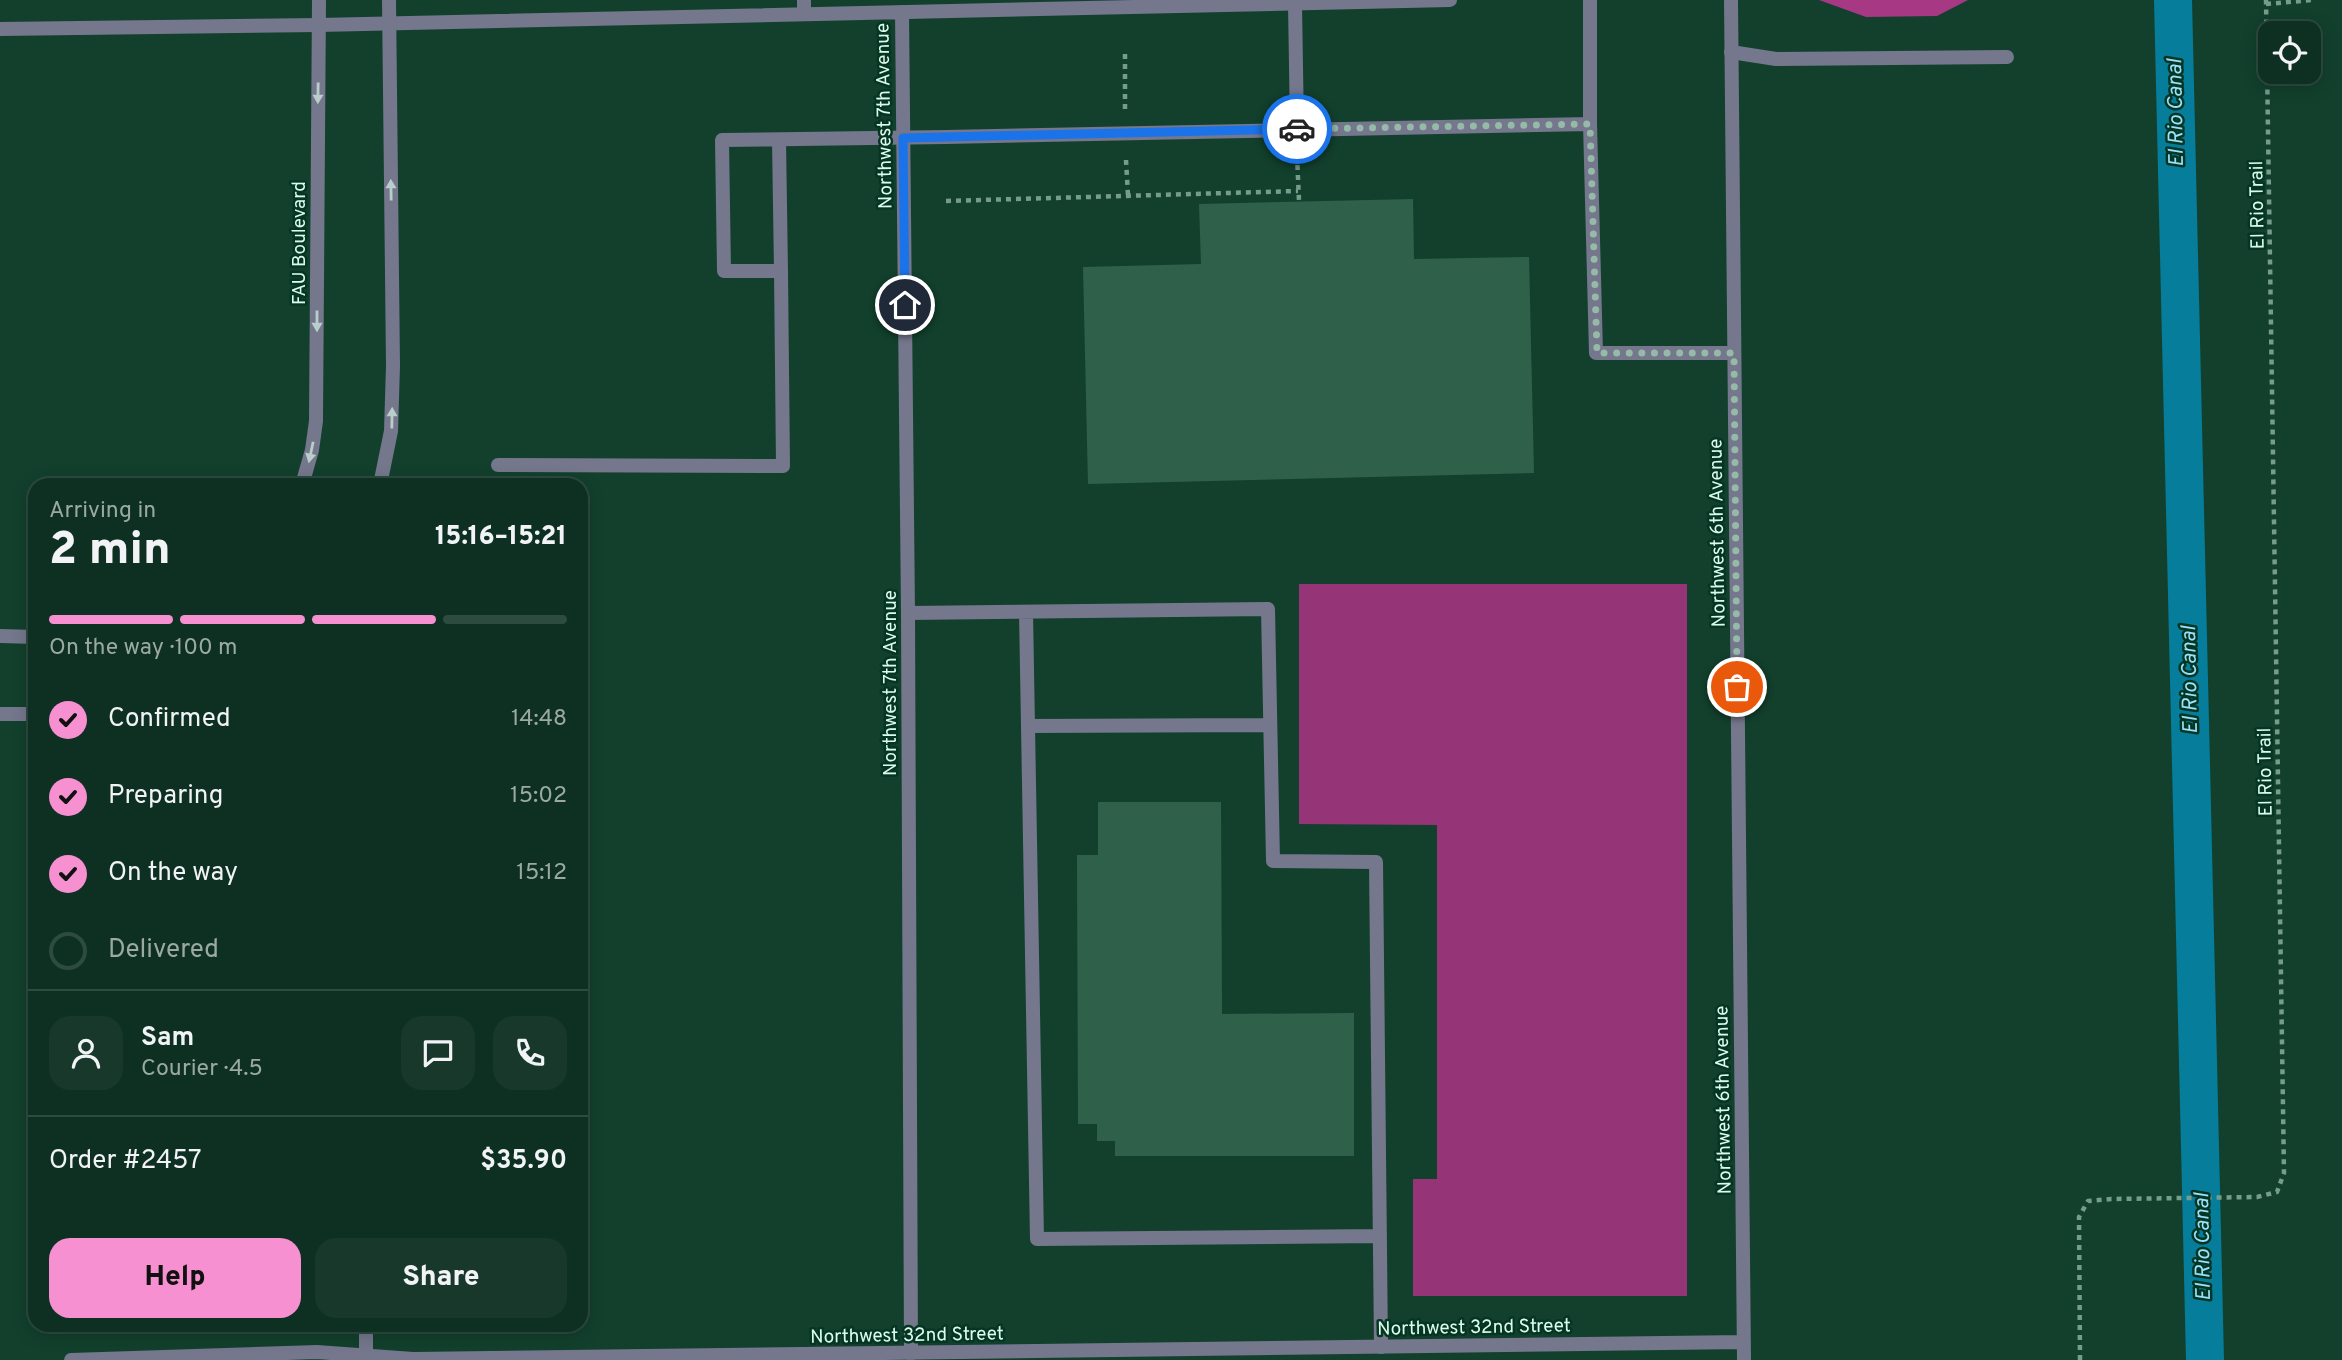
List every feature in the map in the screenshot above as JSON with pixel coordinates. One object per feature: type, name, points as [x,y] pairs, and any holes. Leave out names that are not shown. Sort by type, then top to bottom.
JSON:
[{"type":"street","name":"FAU Boulevard","points":[[305,478],[316,421],[319,0]]},
{"type":"street","points":[[381,478],[391,431],[393,366],[389,0]]},
{"type":"street","points":[[0,29],[318,25],[804,7],[901,12],[1011,5],[1295,4],[1450,0]]},
{"type":"street","points":[[1590,0],[1590,124],[1597,353],[1734,353]]},
{"type":"street","name":"Northwest 6th Avenue","points":[[1731,0],[1744,1360]]},
{"type":"street","points":[[1295,4],[1297,129]]},
{"type":"street","name":"Northwest 7th Avenue","points":[[901,12],[908,613],[911,1354]]},
{"type":"street","points":[[1731,52],[1776,59],[2007,57]]},
{"type":"street","points":[[781,271],[724,271],[722,139],[903,138],[1590,124]]},
{"type":"street","points":[[498,465],[783,466],[779,139]]},
{"type":"street","points":[[908,613],[1268,609],[1273,861],[1376,862],[1381,1346]]},
{"type":"street","points":[[1026,612],[1037,1239],[1380,1236]]},
{"type":"street","points":[[0,636],[28,637]]},
{"type":"street","points":[[0,714],[28,714]]},
{"type":"street","points":[[1028,726],[1270,725]]},
{"type":"street","points":[[366,1332],[366,1358]]},
{"type":"street","name":"Northwest 32nd Street","points":[[71,1360],[317,1352],[366,1358],[426,1359],[1744,1342]]},
{"type":"path","points":[[2266,2],[2312,0]]},
{"type":"path","name":"El Rio Trail","points":[[2080,1360],[2078,1217],[2088,1201],[2257,1197],[2277,1192],[2284,1173],[2266,2]]},
{"type":"path","points":[[1297,129],[1299,201]]},
{"type":"path","points":[[946,201],[1298,191]]},
{"type":"shaded area","points":[[1819,0],[1968,0],[1937,16],[1866,17]]},
{"type":"shaded area","points":[[1299,584],[1687,584],[1687,1296],[1413,1296],[1413,1179],[1437,1179],[1437,825],[1299,824]]},
{"type":"building","points":[[1413,199],[1414,259],[1529,257],[1534,473],[1088,484],[1083,267],[1201,264],[1199,204]]},
{"type":"building","points":[[1098,802],[1221,802],[1222,1014],[1354,1013],[1354,1156],[1115,1156],[1115,1141],[1097,1141],[1097,1124],[1078,1124],[1077,855],[1098,855]]},
{"type":"waterway","name":"El Rio Canal","points":[[2173,0],[2205,1360]]},
{"type":"way so far","points":[[1297,129],[1590,124],[1597,353],[1734,353],[1737,687]]},
{"type":"route","points":[[905,305],[903,138],[1297,129]]}]
